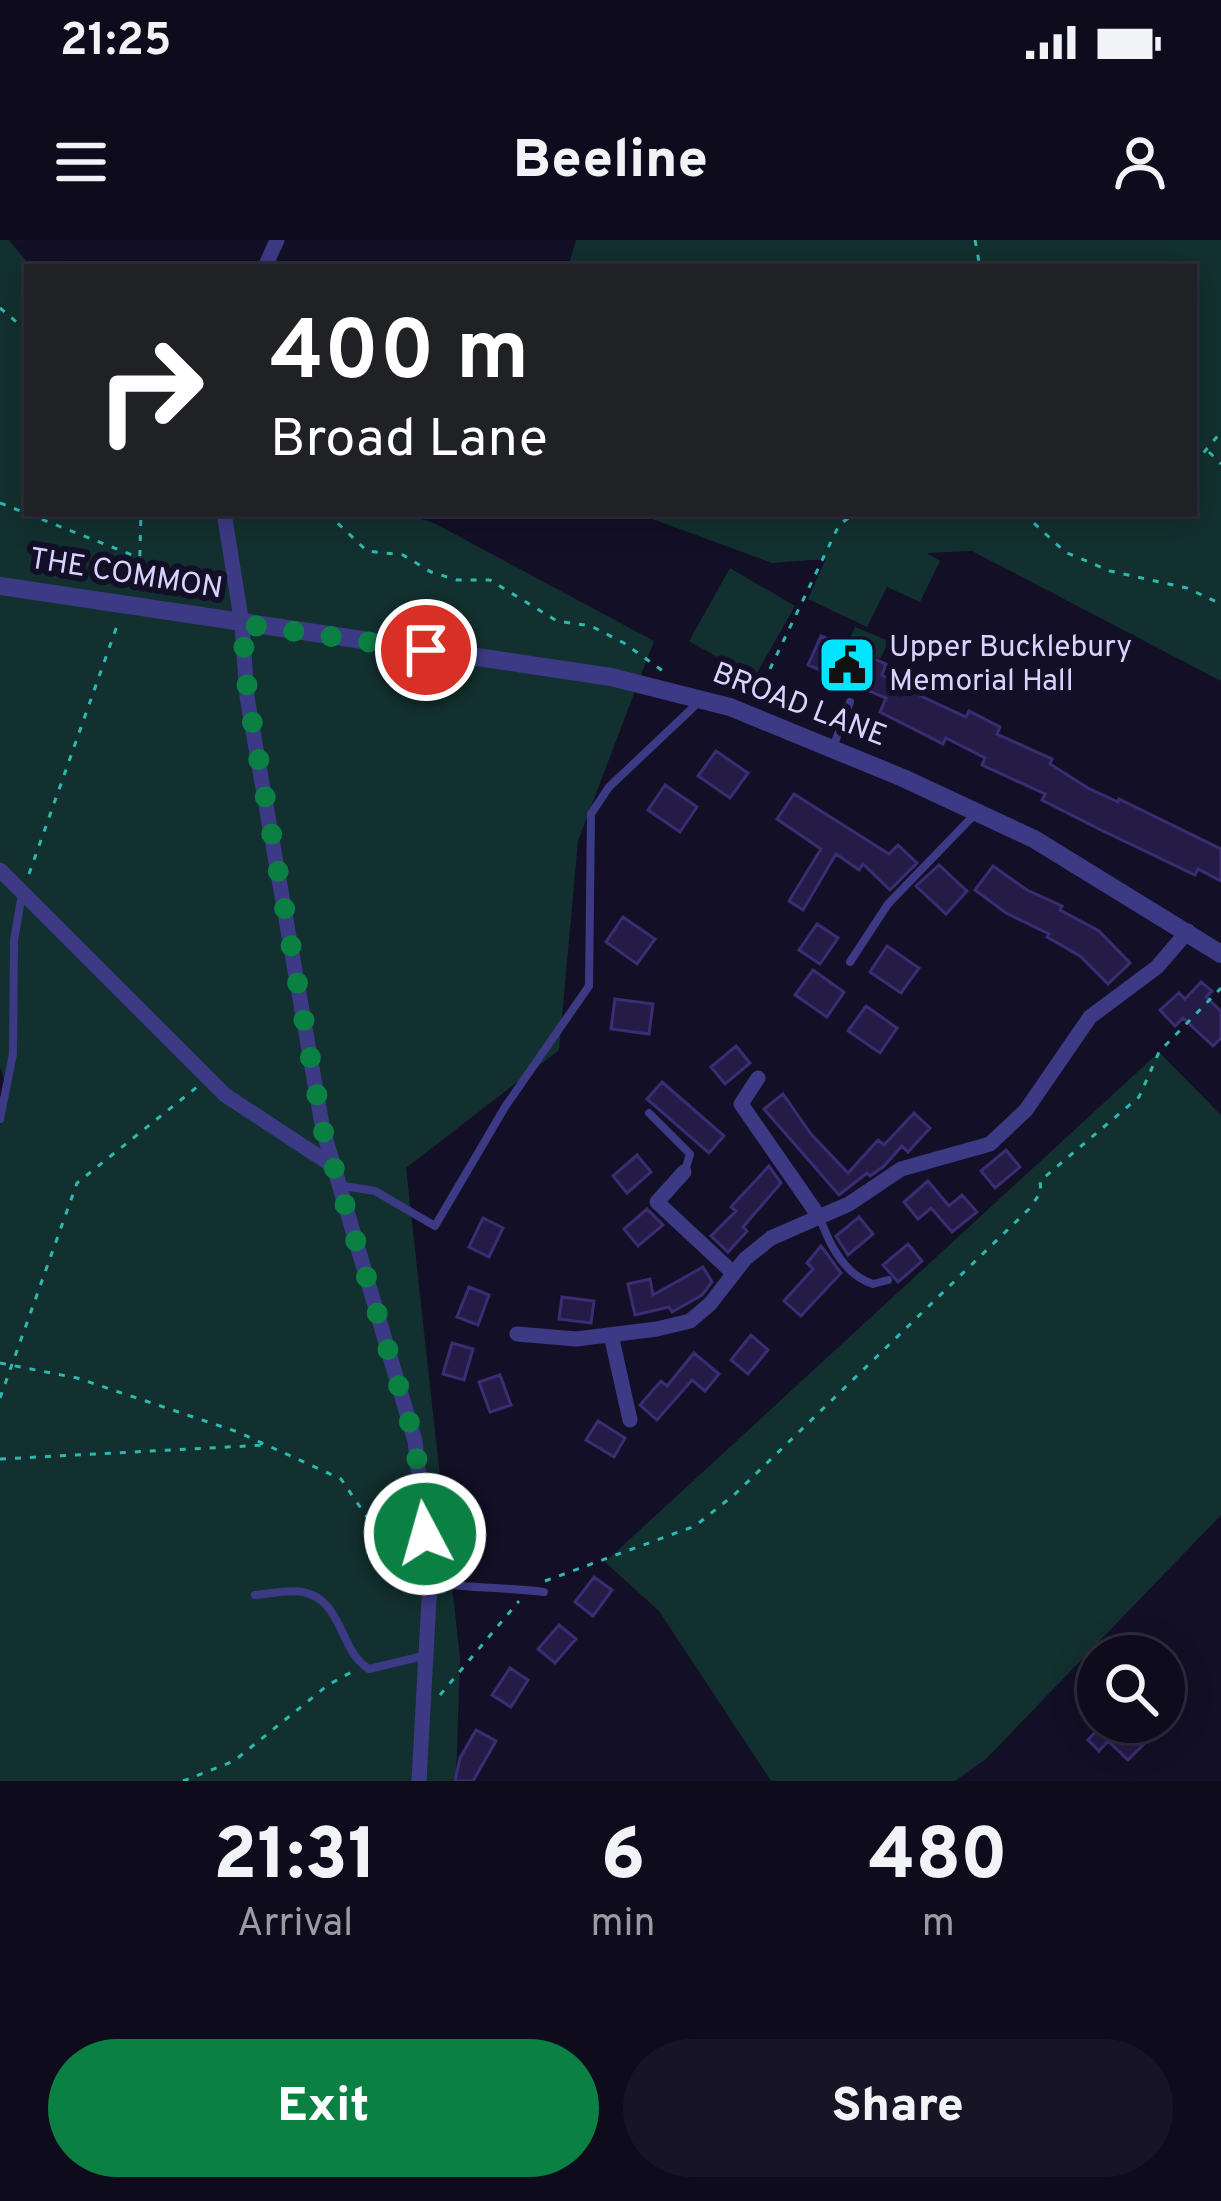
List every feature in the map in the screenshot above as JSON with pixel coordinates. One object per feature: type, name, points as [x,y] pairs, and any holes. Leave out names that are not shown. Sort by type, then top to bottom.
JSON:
[{"type":"street","points":[[224,516],[248,697],[330,1164],[415,1441],[430,1581],[419,1781]]},
{"type":"street","name":"THE COMMON","points":[[0,586],[242,624]]},
{"type":"street","name":"BROAD LANE","points":[[242,624],[611,677],[748,714],[1034,839],[1221,954]]},
{"type":"street","points":[[0,871],[225,1095],[330,1164]]},
{"type":"street","points":[[517,1334],[561,1340],[689,1321],[771,1238],[849,1204],[921,1160],[976,1150],[1004,1135],[1026,1111],[1090,1017],[1157,967],[1188,931]]},
{"type":"street","points":[[758,1078],[741,1104],[818,1215]]},
{"type":"street","points":[[684,1172],[657,1202],[733,1274]]},
{"type":"street","points":[[611,1335],[629,1420]]},
{"type":"lane","points":[[337,1185],[376,1190],[435,1226],[506,1107],[589,986],[591,814],[609,787],[695,697]]},
{"type":"lane","points":[[833,749],[850,702]]},
{"type":"lane","points":[[850,962],[888,904],[976,812]]},
{"type":"lane","points":[[0,1119],[13,1054],[14,940],[22,893]]},
{"type":"lane","points":[[649,1112],[690,1154],[684,1172]]},
{"type":"lane","points":[[818,1215],[831,1248],[855,1274],[873,1284],[888,1280]]},
{"type":"lane","points":[[430,1581],[471,1589],[544,1592]]},
{"type":"lane","points":[[255,1595],[304,1592],[326,1603],[357,1661],[369,1669],[424,1656]]},
{"type":"path","points":[[0,308],[24,328]]},
{"type":"path","points":[[1197,461],[1221,432]]},
{"type":"path","points":[[1207,451],[1221,464]]},
{"type":"path","points":[[35,516],[140,558]]},
{"type":"path","points":[[22,893],[132,605],[141,516]]},
{"type":"path","points":[[330,516],[367,551],[403,555],[431,572],[457,580],[490,580],[557,621],[590,626],[624,643],[695,697]]},
{"type":"path","points":[[748,714],[839,526],[851,516]]},
{"type":"path","points":[[1026,516],[1065,552],[1110,572],[1187,588],[1221,604]]},
{"type":"path","points":[[421,1719],[529,1590],[594,1560],[605,1562],[695,1526],[735,1494],[1029,1209],[1041,1192],[1040,1181],[1139,1097],[1159,1052],[1221,988]]},
{"type":"path","points":[[0,1398],[77,1184],[207,1078]]},
{"type":"path","points":[[0,1363],[76,1378],[238,1432],[341,1479],[428,1606]]},
{"type":"path","points":[[0,1459],[267,1445]]},
{"type":"path","points":[[183,1781],[234,1760],[328,1685],[353,1671],[369,1669]]},
{"type":"green space","points":[[0,240],[9,240],[29,264],[24,264],[24,516],[412,516],[434,523],[654,641],[578,841],[559,1050],[406,1168],[460,1658],[456,1781],[0,1781],[0,1125],[7,1088],[0,1067]]},
{"type":"green space","points":[[576,240],[1221,240],[1221,681],[972,551],[927,553],[940,561],[920,602],[887,587],[867,627],[808,599],[826,559],[772,563],[644,516],[1197,516],[1197,264],[569,264]]},
{"type":"green space","points":[[730,568],[795,606],[754,678],[689,641]]},
{"type":"green space","points":[[855,627],[889,641],[880,659],[847,644]]},
{"type":"green space","points":[[1159,1052],[1221,1115],[1221,1515],[1105,1635],[1077,1635],[1077,1665],[986,1759],[955,1781],[771,1781],[659,1611],[605,1562]]},
{"type":"building","points":[[821,636],[886,664],[882,675],[925,698],[966,717],[969,711],[1000,727],[997,734],[1052,759],[1050,764],[1088,788],[1221,849],[1221,881],[1198,869],[1195,875],[1099,829],[1042,800],[1045,794],[982,765],[985,758],[946,738],[943,744],[880,712],[886,698],[808,665]]},
{"type":"building","points":[[716,751],[748,773],[730,798],[698,776]]},
{"type":"building","points":[[665,785],[697,807],[680,832],[648,810]]},
{"type":"building","points":[[794,794],[889,854],[898,845],[917,863],[890,890],[863,864],[859,870],[836,854],[803,910],[789,901],[821,849],[777,819]]},
{"type":"building","points":[[939,865],[967,891],[946,914],[916,886]]},
{"type":"building","points":[[993,866],[1099,931],[1130,963],[1108,984],[1049,934],[1006,913],[975,890]]},
{"type":"building","points":[[623,917],[655,939],[637,964],[606,942]]},
{"type":"building","points":[[817,924],[838,938],[820,964],[799,950]]},
{"type":"building","points":[[887,946],[919,968],[901,993],[870,972]]},
{"type":"building","points":[[813,970],[844,992],[827,1017],[795,995]]},
{"type":"building","points":[[1201,982],[1212,991],[1206,997],[1221,1011],[1221,1038],[1213,1046],[1183,1018],[1175,1026],[1160,1010],[1179,993],[1185,999]]},
{"type":"building","points":[[615,999],[653,1004],[649,1034],[611,1029]]},
{"type":"building","points":[[866,1006],[897,1028],[880,1053],[848,1031]]},
{"type":"building","points":[[736,1046],[750,1063],[725,1084],[711,1067]]},
{"type":"building","points":[[662,1082],[724,1136],[709,1153],[647,1099]]},
{"type":"building","points":[[783,1094],[811,1134],[848,1173],[878,1140],[884,1145],[914,1113],[930,1128],[908,1152],[902,1146],[884,1166],[839,1195],[764,1109]]},
{"type":"building","points":[[1006,1150],[1020,1167],[995,1188],[981,1171]]},
{"type":"building","points":[[637,1155],[651,1172],[627,1193],[613,1176]]},
{"type":"building","points":[[769,1166],[781,1183],[728,1252],[711,1236]]},
{"type":"building","points":[[928,1181],[949,1206],[962,1195],[977,1212],[952,1232],[931,1208],[918,1219],[904,1202]]},
{"type":"building","points":[[647,1209],[663,1225],[638,1246],[624,1229]]},
{"type":"building","points":[[859,1217],[873,1234],[848,1255],[836,1236]]},
{"type":"building","points":[[483,1218],[503,1228],[489,1257],[469,1247]]},
{"type":"building","points":[[908,1244],[922,1261],[898,1282],[883,1265]]},
{"type":"building","points":[[821,1246],[841,1273],[801,1316],[784,1301],[813,1269],[807,1263]]},
{"type":"building","points":[[703,1267],[712,1282],[702,1295],[672,1312],[669,1307],[635,1315],[628,1284],[650,1279],[653,1295]]},
{"type":"building","points":[[469,1287],[489,1295],[478,1325],[457,1317]]},
{"type":"building","points":[[562,1297],[594,1301],[591,1323],[559,1319]]},
{"type":"building","points":[[751,1335],[768,1350],[748,1374],[731,1360]]},
{"type":"building","points":[[452,1343],[473,1349],[464,1380],[443,1374]]},
{"type":"building","points":[[694,1353],[719,1374],[705,1391],[692,1380],[657,1420],[640,1405],[661,1381],[667,1386]]},
{"type":"building","points":[[500,1375],[511,1405],[490,1412],[479,1382]]},
{"type":"building","points":[[598,1421],[625,1438],[614,1457],[586,1440]]},
{"type":"building","points":[[594,1577],[612,1590],[593,1616],[575,1602]]},
{"type":"building","points":[[559,1625],[576,1639],[555,1663],[538,1649]]},
{"type":"building","points":[[510,1668],[528,1680],[511,1707],[492,1695]]},
{"type":"building","points":[[476,1730],[496,1741],[473,1781],[455,1781],[460,1758]]},
{"type":"building","points":[[1110,1743],[1145,1743],[1128,1760]]},
{"type":"place","name":"Upper Bucklebury Memorial Hall","points":[[847,665]]},
{"type":"route","points":[[425,1534],[415,1441],[323,1130],[248,697],[242,624],[426,650]]}]
